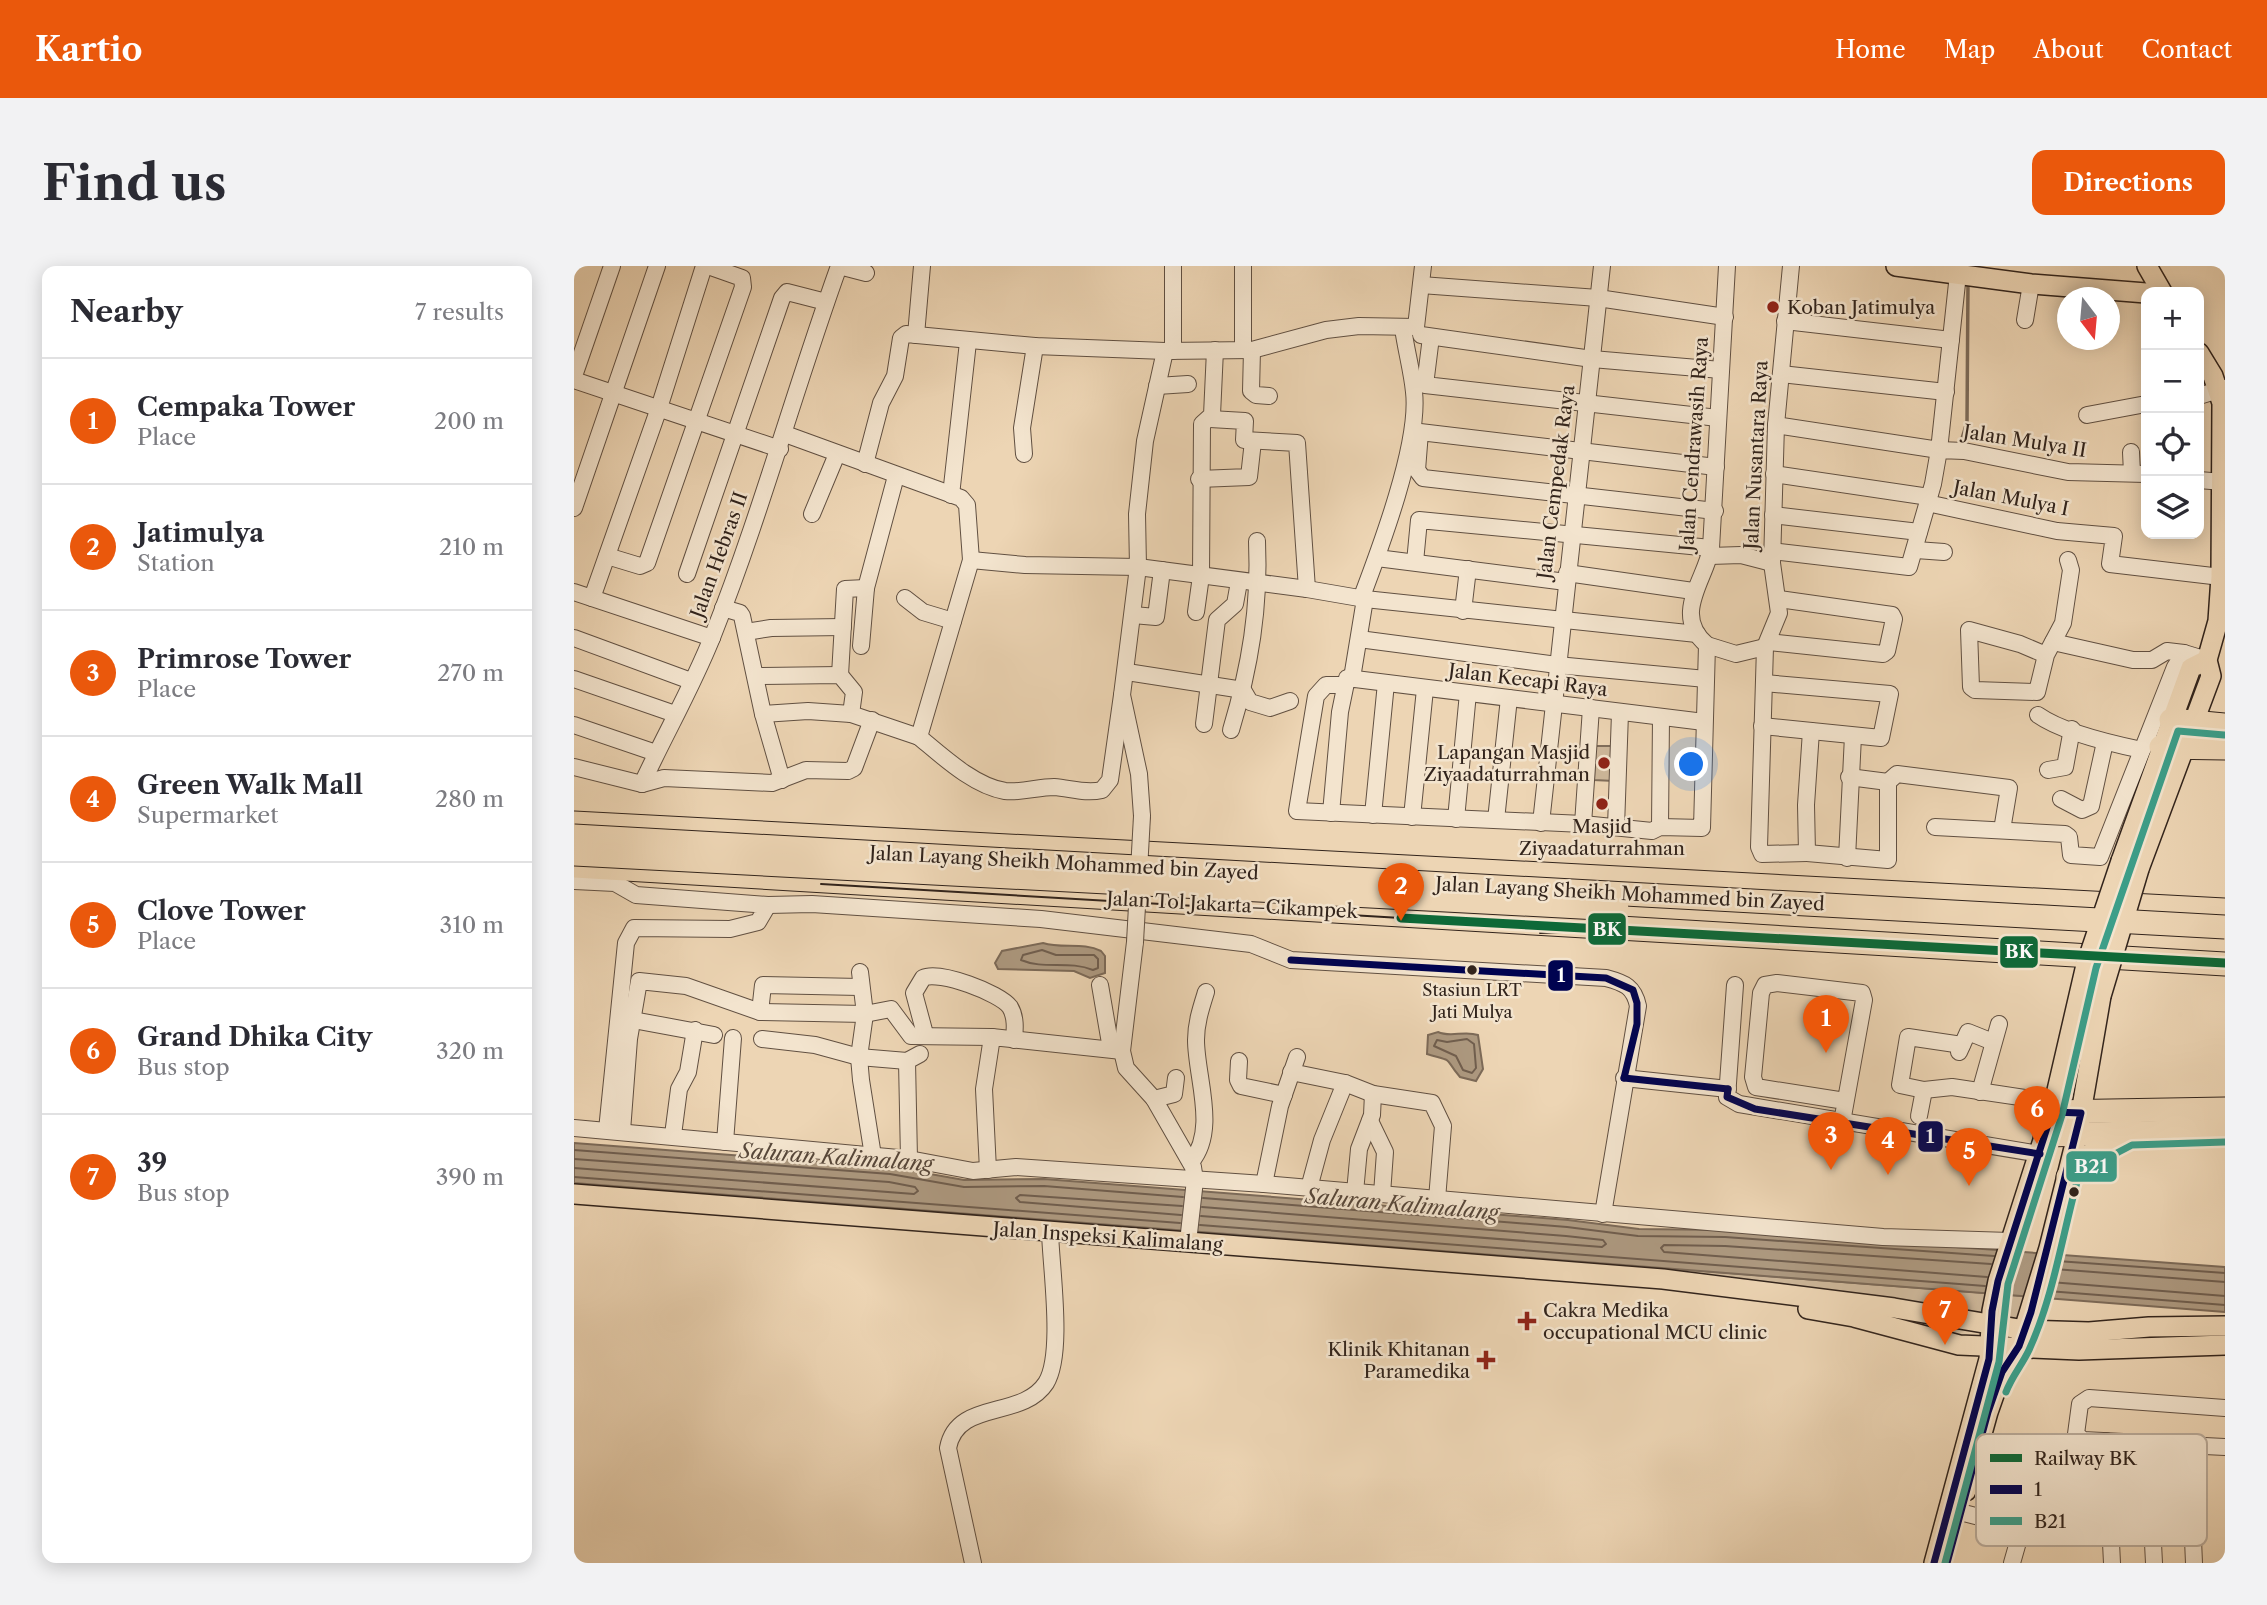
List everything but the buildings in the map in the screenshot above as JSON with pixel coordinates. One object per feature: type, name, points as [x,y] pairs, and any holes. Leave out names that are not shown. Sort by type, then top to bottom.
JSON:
[{"type":"highway","points":[[2171,720],[2225,725]]},
{"type":"highway","points":[[2151,749],[2225,748]]},
{"type":"highway","points":[[574,823],[2225,910]]},
{"type":"highway","name":"Jalan Layang Sheikh Mohammed bin Zayed","points":[[574,836],[2225,927]]},
{"type":"highway","name":"Jalan Layang Sheikh Mohammed bin Zayed","points":[[574,854],[2225,943]]},
{"type":"highway","name":"Jalan Tol Jakarta–Cikampek","points":[[574,866],[2225,964]]},
{"type":"highway","points":[[2045,1106],[2081,1113],[2225,1109]]},
{"type":"highway","points":[[2042,1145],[2077,1136],[2225,1131]]},
{"type":"highway","points":[[2068,1177],[2085,1158],[2129,1135]]},
{"type":"main road","points":[[1896,266],[2031,284],[2141,292]]},
{"type":"main road","points":[[2147,266],[2159,287]]},
{"type":"main road","points":[[1934,1563],[1991,1347],[1991,1318],[2010,1241],[2042,1145],[2045,1106],[2086,965],[2184,748],[2211,676],[2207,660],[2222,622],[2222,390],[2204,361]]},
{"type":"main road","points":[[1982,1434],[2002,1372],[2025,1329],[2068,1177],[2151,749],[2171,720],[2191,668],[2207,660]]},
{"type":"main road","name":"Jalan Inspeksi Kalimalang","points":[[574,1194],[1049,1232],[1189,1239],[1643,1279],[1856,1310],[1991,1318],[2025,1329]]},
{"type":"main road","name":"Jalan Inspeksi Kalimalang","points":[[1856,1310],[1959,1345],[1991,1347],[2025,1329]]},
{"type":"main road","points":[[2025,1329],[2089,1332],[2149,1326],[2225,1326]]},
{"type":"main road","points":[[2025,1329],[2079,1350],[2225,1345]]},
{"type":"main road","points":[[1947,1563],[1976,1455]]},
{"type":"street","points":[[612,266],[574,378],[736,434],[783,441],[837,454],[951,495],[967,505],[971,560],[919,737]]},
{"type":"street","points":[[574,508],[657,266]]},
{"type":"street","points":[[592,598],[706,266],[742,278],[744,283],[694,420],[647,563],[640,566],[607,556]]},
{"type":"street","points":[[839,266],[866,273]]},
{"type":"street","name":"Jalan Hebras II","points":[[642,784],[712,638],[783,441],[839,266]]},
{"type":"street","points":[[916,335],[922,266]]},
{"type":"street","points":[[763,715],[808,711],[851,714],[872,720],[919,737],[958,767],[986,784],[1006,791],[1053,787],[1094,792],[1102,790],[1110,780],[1127,672],[1138,567],[1137,514],[1145,441],[1157,386],[1169,351],[1173,266]]},
{"type":"street","points":[[1243,266],[1251,391],[1256,395],[1269,396]]},
{"type":"street","points":[[1331,813],[1348,680],[1359,639],[1363,599],[1403,475],[1415,393],[1410,328],[1423,266]]},
{"type":"street","name":"Jalan Cempedak Raya","points":[[1541,822],[1556,665],[1602,266]]},
{"type":"street","name":"Jalan Cendrawasih Raya","points":[[1660,827],[1703,827],[1706,679],[1702,640],[1693,619],[1693,591],[1710,552],[1715,510],[1727,266]]},
{"type":"street","name":"Jalan Nusantara Raya","points":[[1791,266],[1776,425],[1772,557],[1779,613],[1767,644],[1762,726],[1760,852],[1807,853]]},
{"type":"street","points":[[1415,562],[1419,520],[1710,552],[1906,568],[1912,563],[1916,550],[1939,450],[1951,340],[1965,275]]},
{"type":"street","points":[[2025,320],[2031,284]]},
{"type":"street","points":[[1421,285],[1598,299],[1725,317]]},
{"type":"street","points":[[687,574],[782,298],[787,292],[795,292],[826,302]]},
{"type":"street","points":[[1785,321],[1951,340]]},
{"type":"street","points":[[865,464],[881,403],[895,376],[901,338],[906,334],[968,342],[1169,351],[1248,350],[1326,330],[1359,326],[1410,328],[1418,334],[1431,337],[1591,359],[1721,370]]},
{"type":"street","points":[[1431,337],[1425,385],[1718,418]]},
{"type":"street","points":[[951,495],[968,342]]},
{"type":"street","points":[[1024,454],[1022,428],[1035,346]]},
{"type":"street","points":[[1210,419],[1215,350]]},
{"type":"street","points":[[1781,374],[1946,391]]},
{"type":"street","points":[[1157,386],[1188,384]]},
{"type":"street","points":[[2204,395],[2222,390]]},
{"type":"street","points":[[2087,415],[2141,405]]},
{"type":"street","points":[[1196,611],[1201,576],[1199,479],[1202,424],[1210,419],[1245,421],[1244,440],[1297,443],[1307,589]]},
{"type":"street","name":"Jalan Mulya II","points":[[1776,425],[1939,450],[1964,451],[2068,472],[2139,473]]},
{"type":"street","points":[[1715,510],[1576,497],[1423,478],[1418,470],[1420,432],[1716,467]]},
{"type":"street","points":[[1199,479],[1249,477],[1253,441]]},
{"type":"street","points":[[2131,452],[2139,473]]},
{"type":"street","points":[[812,514],[837,454]]},
{"type":"street","points":[[1774,474],[1928,500]]},
{"type":"street","points":[[861,646],[866,587],[896,476]]},
{"type":"street","points":[[2204,479],[2223,476]]},
{"type":"street","name":"Jalan Mulya I","points":[[1928,500],[2057,531],[2114,536],[2110,564],[2221,577]]},
{"type":"street","points":[[1773,515],[1919,532]]},
{"type":"street","points":[[1231,730],[1243,690],[1254,631],[1259,585],[1257,541]]},
{"type":"street","points":[[1916,550],[1944,552]]},
{"type":"street","points":[[1377,558],[1693,591]]},
{"type":"street","points":[[971,560],[1025,565],[1138,567],[1363,599],[1702,640],[1736,654],[1767,644],[1883,654],[1888,648],[1894,619],[1892,615],[1779,599]]},
{"type":"street","points":[[2068,560],[2071,570],[2063,623],[2049,649],[2037,692],[1975,690],[1971,687],[1969,630],[2021,644],[2049,649],[2133,660],[2152,660],[2167,651],[2207,660]]},
{"type":"street","points":[[1463,611],[1468,569]]},
{"type":"street","points":[[1133,615],[1154,618],[1158,615],[1162,570]]},
{"type":"street","points":[[1204,724],[1217,620],[1235,604],[1239,582]]},
{"type":"street","points":[[851,714],[854,692],[840,675],[845,589],[866,587]]},
{"type":"street","points":[[574,592],[712,638]]},
{"type":"street","points":[[905,598],[923,612],[953,621]]},
{"type":"street","points":[[723,608],[740,613],[763,715],[782,780]]},
{"type":"street","points":[[746,632],[771,628],[843,627]]},
{"type":"street","points":[[574,638],[691,681]]},
{"type":"street","points":[[1359,639],[1556,665],[1706,679]]},
{"type":"street","points":[[1935,827],[2065,834],[2069,840],[2070,855],[2100,857],[2151,749],[2175,667],[2184,653]]},
{"type":"street","points":[[1127,672],[1243,690]]},
{"type":"street","points":[[756,676],[840,675]]},
{"type":"street","points":[[574,679],[675,715]]},
{"type":"street","points":[[1348,680],[1326,685],[1316,696],[1296,809],[1299,812],[1583,824],[1652,831],[1660,827],[1661,717]]},
{"type":"street","name":"Jalan Kecapi Raya","points":[[1348,680],[1386,682],[1704,722]]},
{"type":"street","points":[[1373,815],[1386,682]]},
{"type":"street","points":[[1762,726],[1881,738],[1890,694],[1764,683]]},
{"type":"street","points":[[1412,817],[1425,689]]},
{"type":"street","points":[[1243,690],[1250,702],[1259,706],[1270,708],[1290,701]]},
{"type":"street","points":[[1456,819],[1468,693]]},
{"type":"street","points":[[1116,1050],[1135,942],[1142,816],[1139,774],[1122,695]]},
{"type":"street","points":[[1496,820],[1510,698]]},
{"type":"street","points":[[1583,824],[1591,708]]},
{"type":"street","points":[[1616,827],[1620,713]]},
{"type":"street","points":[[2038,715],[2048,723],[2105,742],[2151,749]]},
{"type":"street","points":[[574,767],[642,784],[664,778],[772,783],[806,770],[848,771],[854,768],[872,720]]},
{"type":"street","points":[[574,725],[656,753]]},
{"type":"street","points":[[2048,771],[2065,767],[2071,729]]},
{"type":"street","points":[[1811,731],[1806,805],[1807,853],[1888,860],[1888,782]]},
{"type":"street","points":[[1847,858],[1853,736]]},
{"type":"street","points":[[2061,799],[2081,809],[2091,806],[2105,742]]},
{"type":"street","points":[[1849,776],[1888,782],[1901,774],[2009,788],[2002,830]]},
{"type":"street","points":[[574,881],[615,883],[636,895],[768,905],[812,904],[1041,919],[1251,944],[1291,960],[1606,978],[1630,987],[1635,992],[1638,1006],[1603,1214]]},
{"type":"street","points":[[614,1130],[626,943],[635,928],[730,929],[758,922],[768,905]]},
{"type":"street","points":[[920,1035],[914,993],[923,978],[934,975],[1001,998],[1012,1012],[1014,1040]]},
{"type":"street","points":[[760,1012],[763,985],[860,979],[865,1014],[859,1056],[873,1156]]},
{"type":"street","points":[[614,1130],[639,981],[686,986],[760,1012],[865,1014],[894,1011],[920,1035],[992,1037],[1116,1050]]},
{"type":"street","points":[[1842,1122],[1864,995],[1860,991],[1768,984],[1761,993],[1754,1084],[1759,1089],[1845,1101]]},
{"type":"street","points":[[1100,985],[1116,1050],[1130,1075],[1154,1099],[1191,1162],[1194,1184],[1189,1239]]},
{"type":"street","points":[[1735,985],[1727,1097],[1739,1104],[1842,1122],[2042,1145]]},
{"type":"street","points":[[1191,1162],[1199,1151],[1203,1121],[1203,1084],[1196,1028],[1206,992]]},
{"type":"street","points":[[780,1013],[770,1040],[815,1045],[859,1056],[914,1058],[909,1159]]},
{"type":"street","points":[[633,1020],[714,1035]]},
{"type":"street","points":[[1980,1092],[1999,1024]]},
{"type":"street","points":[[673,1135],[679,1089],[688,1072],[695,1030]]},
{"type":"street","points":[[1993,1042],[1971,1032],[1966,1035],[1961,1048],[1908,1037],[1899,1084],[1924,1090],[1952,1087],[2045,1106]]},
{"type":"street","points":[[988,1170],[984,1089],[992,1037]]},
{"type":"street","points":[[725,1142],[733,1038]]},
{"type":"street","points":[[1239,1061],[1238,1080],[1241,1086],[1284,1095]]},
{"type":"street","points":[[1264,1184],[1284,1095],[1294,1064],[1373,1094],[1432,1103],[1437,1110],[1443,1134],[1437,1199]]},
{"type":"street","points":[[1154,1099],[1174,1094],[1176,1078]]},
{"type":"street","points":[[1624,1078],[1728,1089]]},
{"type":"street","points":[[1308,1188],[1322,1140],[1345,1083]]},
{"type":"street","points":[[1919,1116],[1924,1090]]},
{"type":"street","points":[[1354,1192],[1359,1149],[1370,1121],[1373,1094]]},
{"type":"street","points":[[1370,1121],[1385,1152],[1382,1194]]},
{"type":"street","points":[[574,1128],[673,1135],[909,1159],[964,1170],[1016,1167],[1194,1184],[1264,1184],[1883,1237],[2010,1241]]},
{"type":"street","points":[[973,1563],[948,1448],[949,1441],[961,1422],[1018,1404],[1046,1383],[1055,1346],[1049,1232]]},
{"type":"street","points":[[2078,1434],[2080,1404],[2084,1400],[2225,1408]]},
{"type":"street","points":[[2207,1446],[2225,1447]]},
{"type":"street","points":[[1960,1513],[1976,1517]]},
{"type":"street","points":[[2012,1563],[2017,1546]]},
{"type":"shaded area","name":"Lapangan Masjid Ziyaadaturrahman","points":[[1595,746],[1615,746],[1614,781],[1594,780]]},
{"type":"shaded area","points":[[574,1183],[2036,1297],[2025,1330],[1778,1293],[574,1194]]},
{"type":"water","points":[[1043,943],[1101,951],[1105,956],[1105,973],[1090,978],[1074,971],[998,969],[995,963],[1002,951]]},
{"type":"water","points":[[1438,1032],[1478,1035],[1483,1069],[1476,1081],[1460,1077],[1448,1061],[1427,1054],[1428,1035]]},
{"type":"water","points":[[574,1143],[891,1167],[964,1180],[1044,1179],[1568,1220],[1639,1229],[1725,1230],[2225,1267],[2225,1312],[574,1183]]},
{"type":"waterway","points":[[1960,445],[1967,422],[1968,282]]},
{"type":"tram line","points":[[821,884],[1401,918]]},
{"type":"tram line","points":[[1540,933],[1611,930]]},
{"type":"rail line","name":"BK","points":[[1401,918],[2225,963]]},
{"type":"transit line","name":"B21","points":[[1980,1434],[1999,1362],[2008,1284],[2062,1115],[2096,968],[2178,731],[2224,735]]},
{"type":"transit line","name":"1","points":[[1291,960],[1606,978],[1633,990],[1637,1003],[1637,1024],[1624,1078]]},
{"type":"transit line","name":"1","points":[[1624,1078],[1728,1089]]},
{"type":"transit line","name":"1","points":[[1728,1089],[1727,1097],[1755,1109],[2040,1154]]},
{"type":"transit line","name":"1","points":[[1934,1563],[1989,1359],[1992,1311],[1998,1281],[2052,1112],[2081,1113],[2031,1312],[2019,1346],[2002,1372],[1982,1434]]},
{"type":"transit line","name":"B21","points":[[2006,1392],[2029,1350],[2045,1310],[2077,1182],[2092,1166],[2132,1145],[2225,1142]]},
{"type":"transit line","name":"B21","points":[[1945,1563],[1976,1448]]},
{"type":"transit line","name":"1","points":[[1947,1563],[1976,1456]]},
{"type":"place","name":"Koban Jatimulya","points":[[1773,307]]},
{"type":"place","name":"Lapangan Masjid Ziyaadaturrahman","points":[[1604,763]]},
{"type":"place","name":"Masjid Ziyaadaturrahman","points":[[1602,804]]},
{"type":"place","name":"Jatimulya","points":[[1401,921]]},
{"type":"place","name":"Stasiun LRT Jati Mulya","points":[[1472,970]]},
{"type":"place","name":"Cempaka Tower","points":[[1826,1053]]},
{"type":"place","name":"Grand Dhika City","points":[[2037,1144]]},
{"type":"place","name":"Primrose Tower","points":[[1831,1170]]},
{"type":"place","name":"Green Walk Mall","points":[[1888,1175]]},
{"type":"place","name":"Clove Tower","points":[[1969,1186]]},
{"type":"place","name":"Cakra Medika occupational MCU clinic","points":[[1527,1321]]},
{"type":"place","name":"39","points":[[1945,1345]]},
{"type":"place","name":"Klinik Khitanan Paramedika","points":[[1486,1360]]},
{"type":"water label","name":"Saluran Kalimalang","points":[[836,1157]]},
{"type":"water label","name":"Saluran Kalimalang","points":[[1402,1204]]}]
